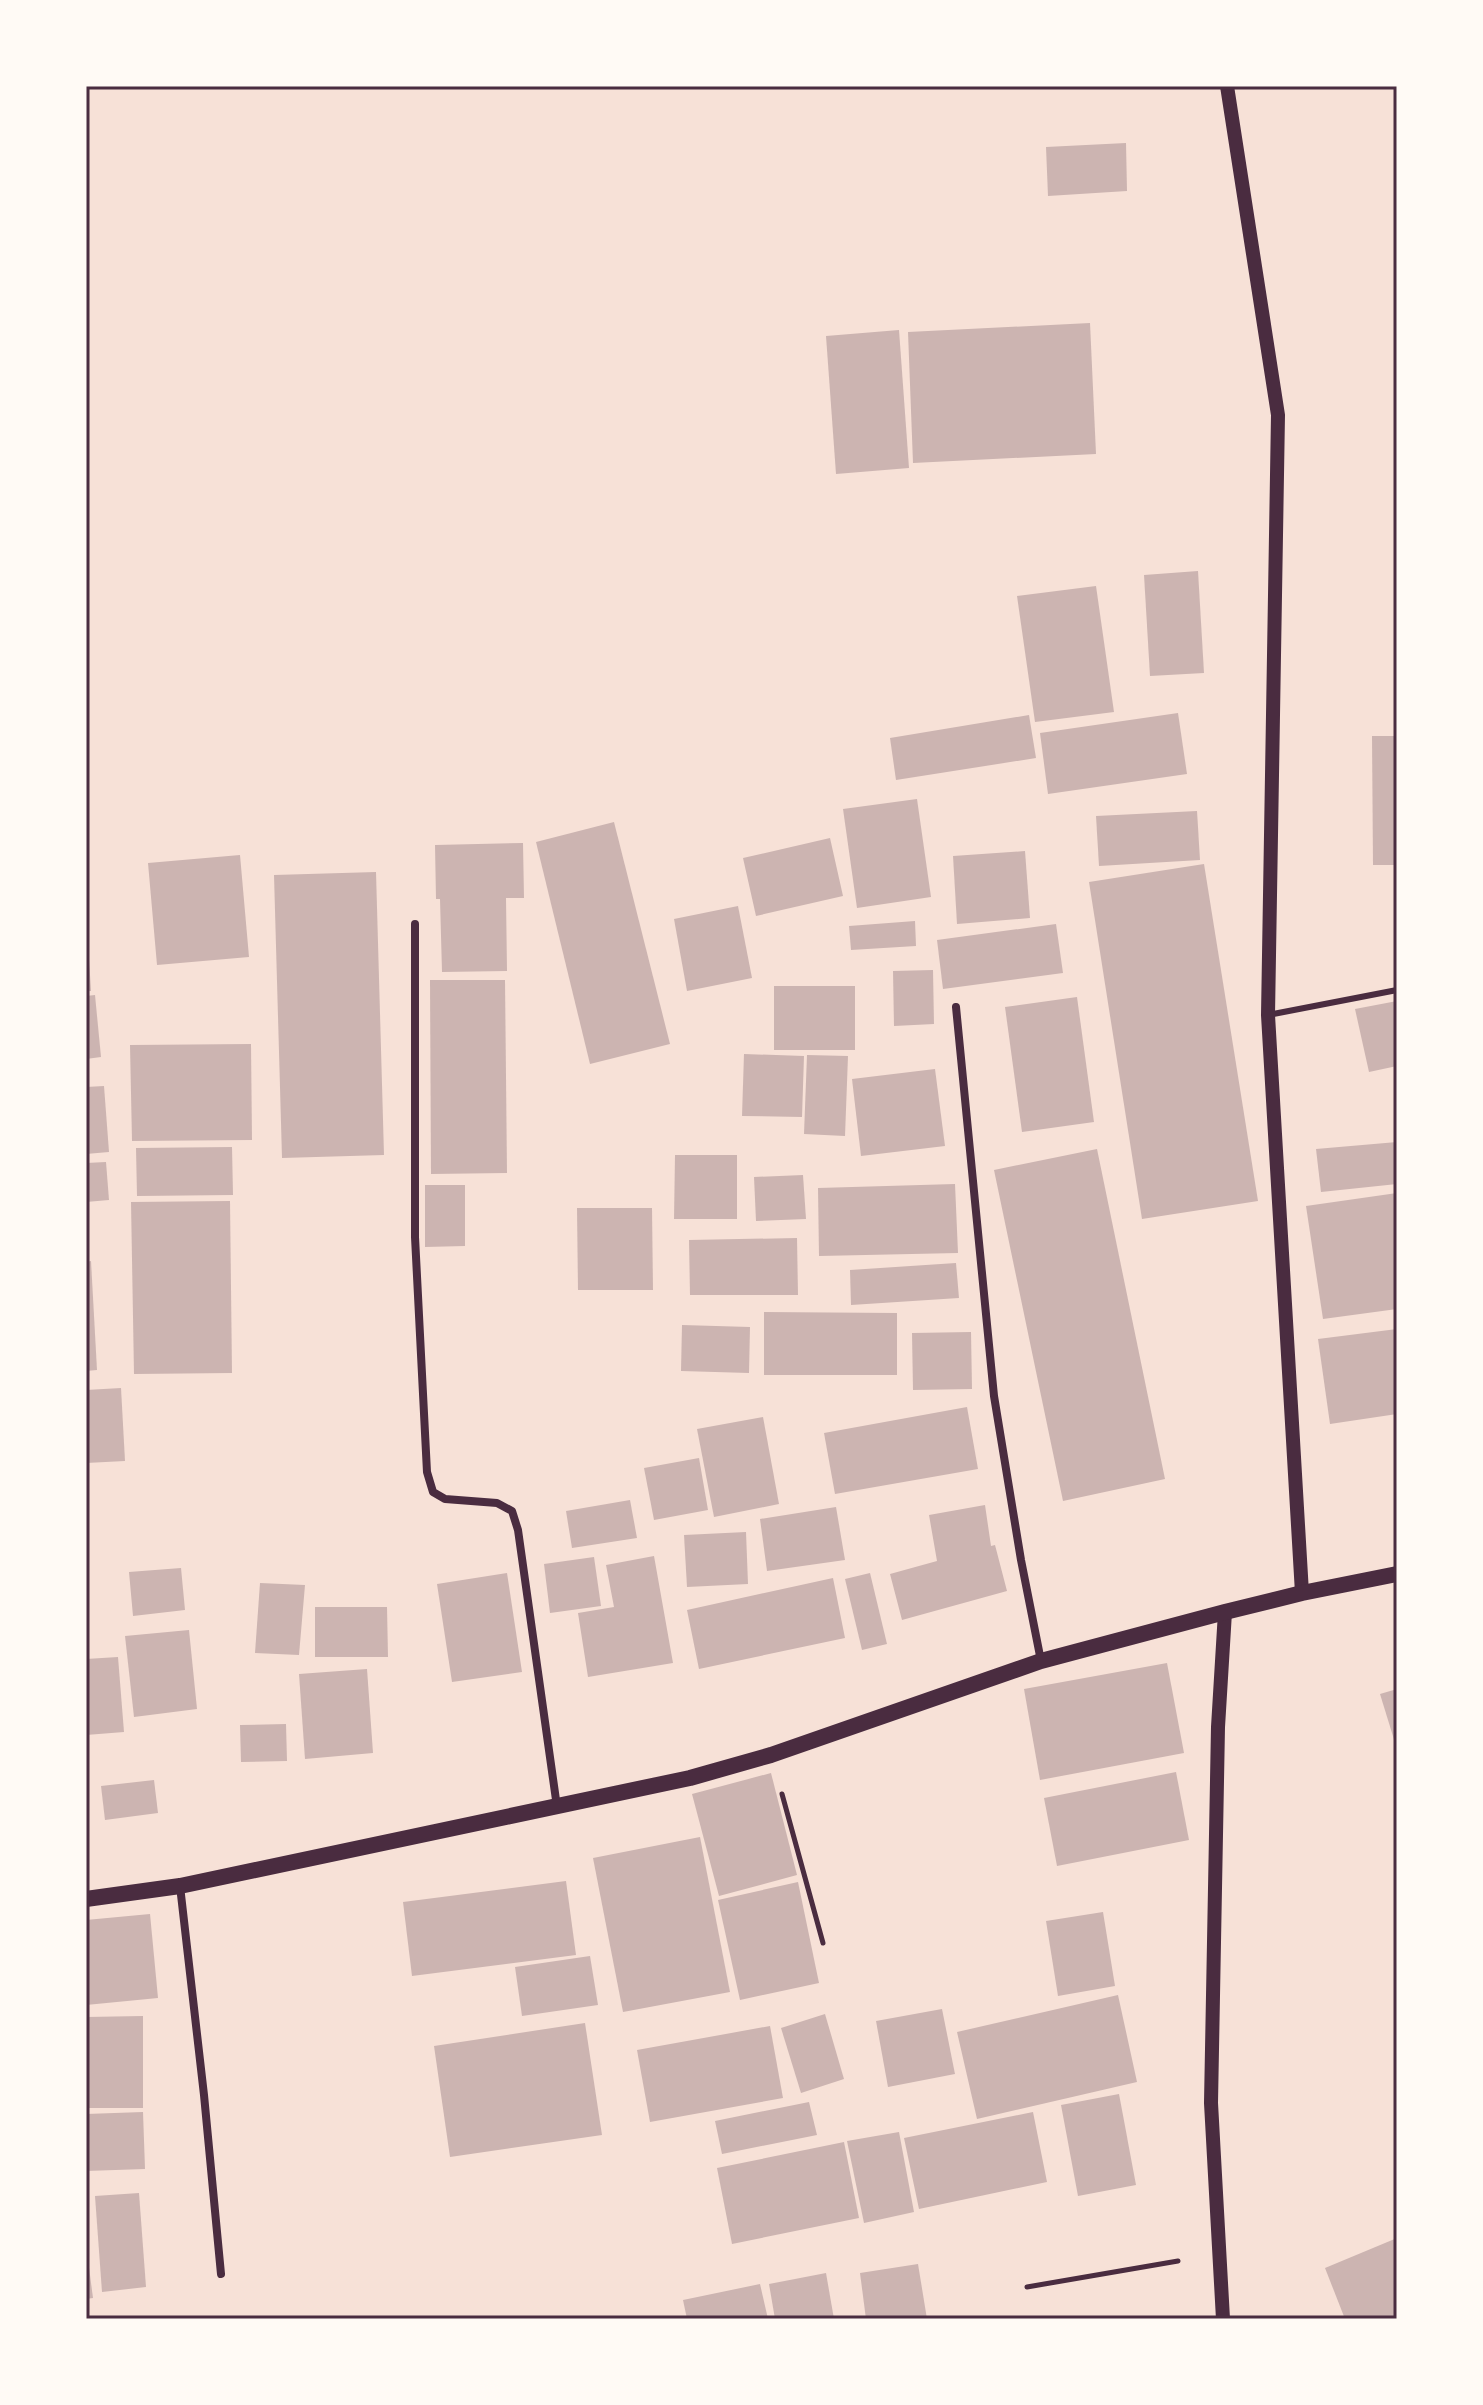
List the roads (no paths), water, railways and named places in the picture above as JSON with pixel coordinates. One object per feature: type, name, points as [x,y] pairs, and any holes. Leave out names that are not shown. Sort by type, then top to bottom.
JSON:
[{"type":"main road","points":[[86,1899],[180,1886],[690,1778],[771,1755],[1041,1661],[1302,1593],[1397,1574]]},
{"type":"street","points":[[1227,86],[1278,415],[1268,1015],[1302,1593]]},
{"type":"street","points":[[415,924],[415,1237],[427,1472],[433,1492],[445,1499],[497,1503],[512,1511],[518,1530],[557,1808]]},
{"type":"street","points":[[956,1007],[994,1396],[1041,1661]]},
{"type":"street","points":[[1223,2319],[1211,2103],[1217,1742],[1225,1612]]},
{"type":"street","points":[[180,1886],[221,2274]]},
{"type":"lane","points":[[1268,1015],[1397,990]]}]
